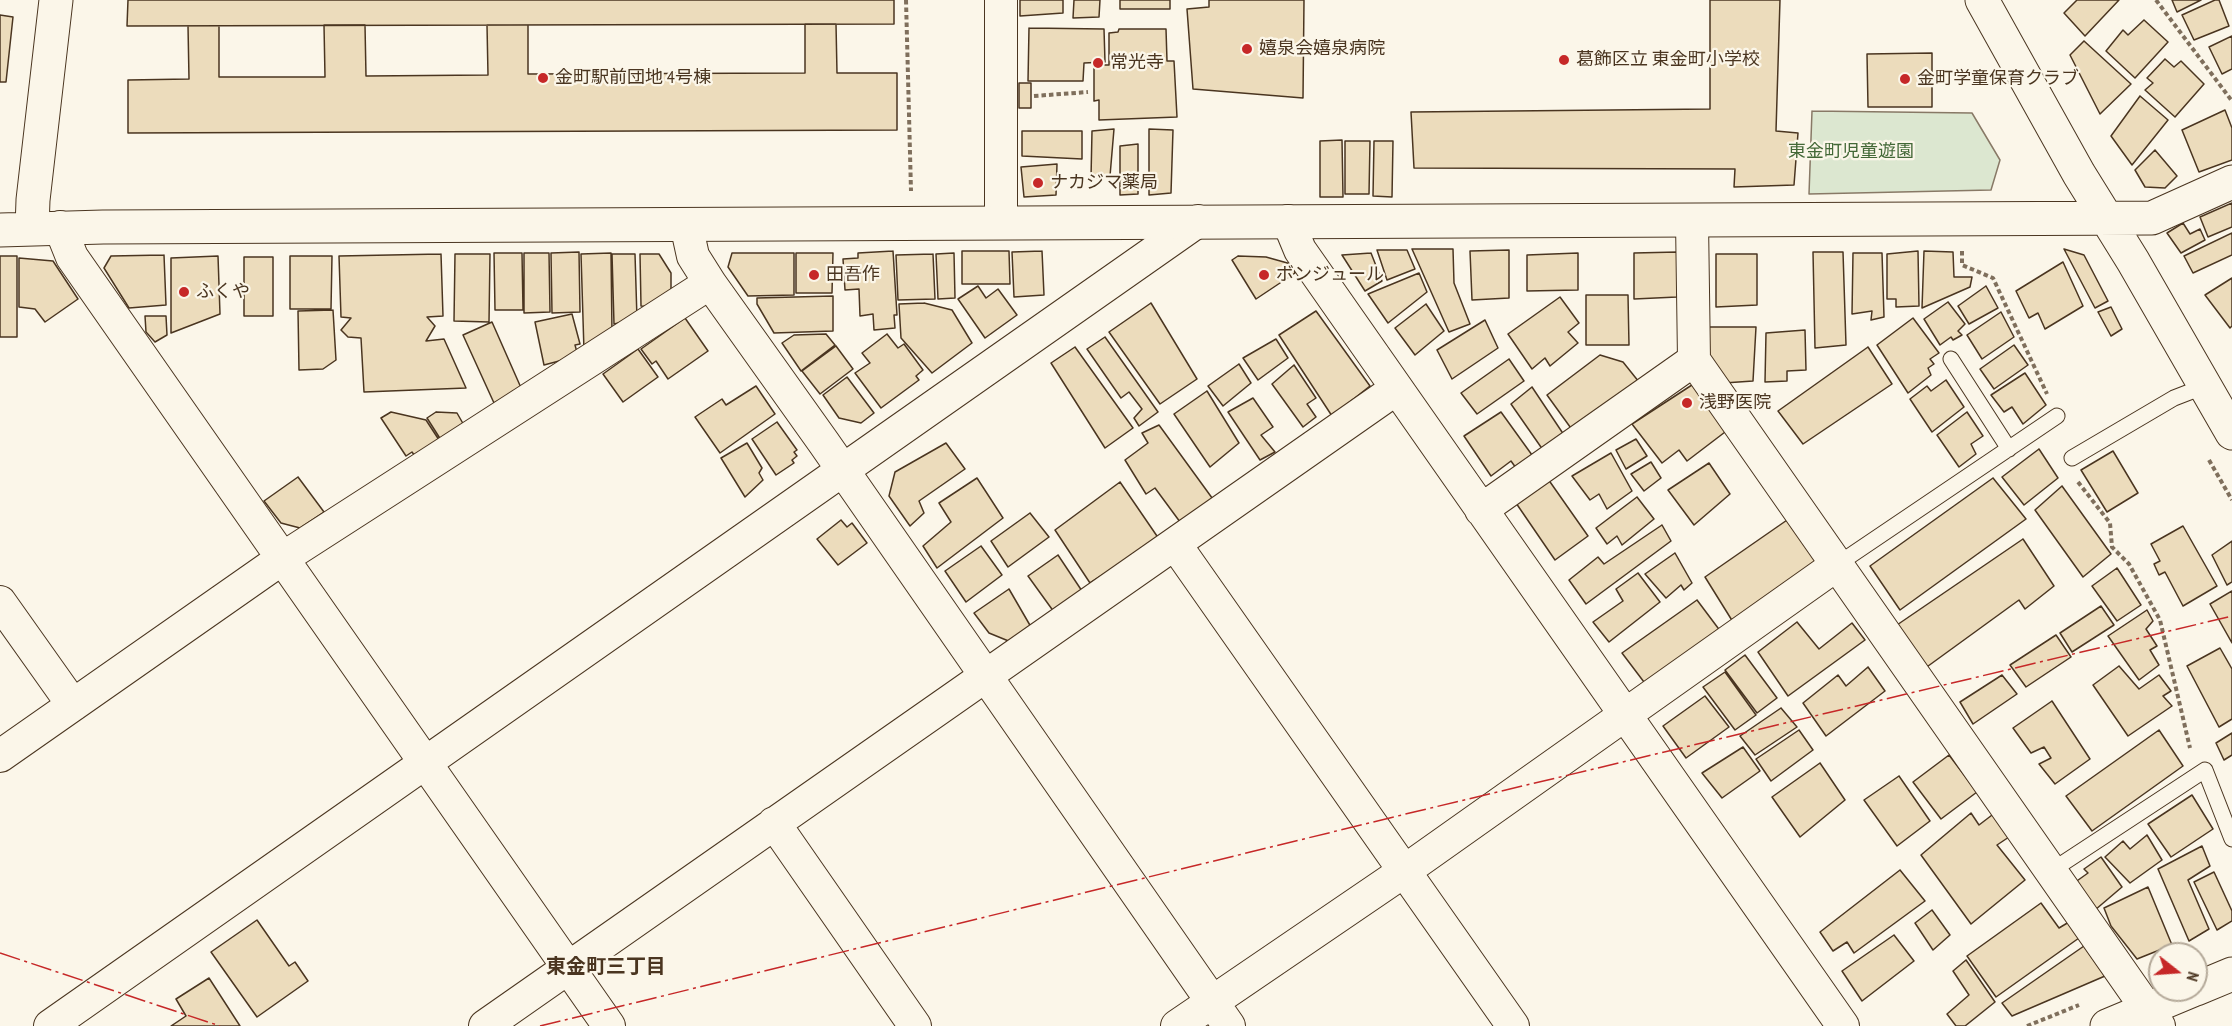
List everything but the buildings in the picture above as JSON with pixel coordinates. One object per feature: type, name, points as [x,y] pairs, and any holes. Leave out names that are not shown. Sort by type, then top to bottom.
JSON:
[{"type":"street","points":[[56,0],[33,200],[46,228],[72,257],[609,1026]]},
{"type":"street","points":[[1001,0],[1002,223]]},
{"type":"street","points":[[1982,0],[2106,219],[2133,261],[2232,432]]},
{"type":"street","points":[[0,230],[1198,221],[2106,219],[2152,218],[2232,182]]},
{"type":"street","points":[[51,1026],[1198,221]]},
{"type":"street","points":[[1288,221],[1297,246],[1843,1026]]},
{"type":"street","points":[[1692,221],[1694,360],[2153,1017]]},
{"type":"street","points":[[686,224],[693,256],[710,284],[843,471],[1220,1014]]},
{"type":"street","points":[[0,756],[283,558],[710,284]]},
{"type":"street","points":[[1481,510],[1694,360]]},
{"type":"street","points":[[485,1026],[1396,389]]},
{"type":"street","points":[[1175,544],[1513,1026]]},
{"type":"street","points":[[1177,1026],[1220,1014],[1404,872],[1838,564]]},
{"type":"street","points":[[0,602],[73,705]]},
{"type":"street","points":[[774,823],[915,1026]]},
{"type":"street","points":[[2208,983],[2232,974]]},
{"type":"street","points":[[2107,1026],[2153,1017],[2175,1002]]},
{"type":"lane","points":[[1951,359],[2009,449]]},
{"type":"lane","points":[[2072,458],[2174,399],[2205,386]]},
{"type":"lane","points":[[1838,564],[2057,416]]},
{"type":"lane","points":[[2051,871],[2205,770],[2232,839]]},
{"type":"path","points":[[906,0],[911,192]]},
{"type":"path","points":[[2156,0],[2232,101]]},
{"type":"path","points":[[1030,96],[1088,92]]},
{"type":"path","points":[[1962,247],[1962,265],[1993,278],[2057,416]]},
{"type":"path","points":[[2203,451],[2232,500]]},
{"type":"path","points":[[2072,458],[2073,475],[2110,523],[2112,547],[2129,564],[2160,620],[2197,775]]},
{"type":"green space","name":"東金町児童遊園","points":[[1812,111],[1972,113],[2000,160],[1991,190],[1809,194]]},
{"type":"power","points":[[540,1026],[1414,812],[2232,616]]},
{"type":"power","points":[[0,953],[220,1026]]},
{"type":"place","name":"嬉泉会嬉泉病院","points":[[1247,49]]},
{"type":"place","name":"葛飾区立 東金町小学校","points":[[1564,60]]},
{"type":"place","name":"常光寺","points":[[1098,63]]},
{"type":"place","name":"金町駅前団地 4号棟","points":[[543,78]]},
{"type":"place","name":"金町学童保育クラブ","points":[[1905,79]]},
{"type":"place","name":"ナカジマ薬局","points":[[1038,183]]},
{"type":"place","name":"田吾作","points":[[814,275]]},
{"type":"place","name":"ボンジュール","points":[[1264,275]]},
{"type":"place","name":"ふくや","points":[[184,292]]},
{"type":"place","name":"浅野医院","points":[[1687,403]]},
{"type":"district","name":"東金町三丁目","points":[[606,967]]}]
